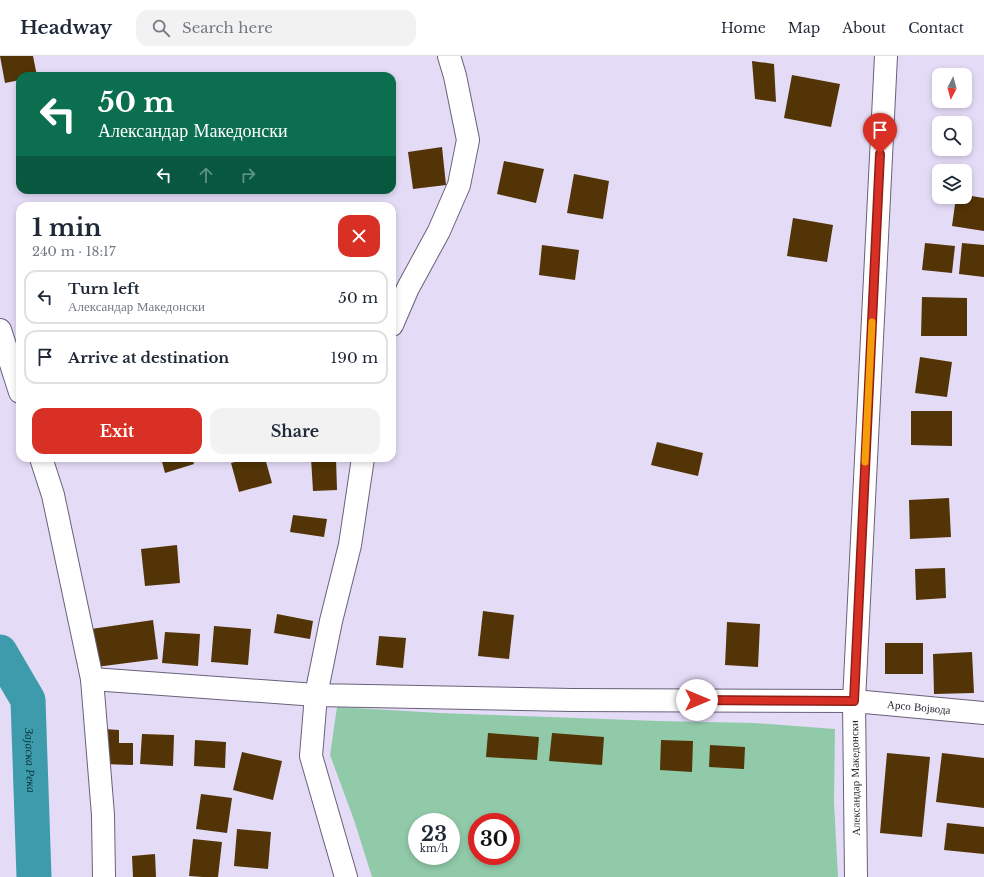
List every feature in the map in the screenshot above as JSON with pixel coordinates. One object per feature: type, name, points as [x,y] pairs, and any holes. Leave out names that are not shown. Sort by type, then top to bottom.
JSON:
[{"type":"street","points":[[396,316],[408,288],[439,231],[459,185],[467,148],[468,140],[455,76],[449,56]]},
{"type":"street","name":"Александар Македонски","points":[[856,877],[854,701],[886,56]]},
{"type":"street","points":[[0,330],[16,380]]},
{"type":"street","points":[[42,462],[53,495],[92,679],[103,815],[104,877]]},
{"type":"street","points":[[346,877],[311,756],[316,695],[331,621],[350,545],[362,462]]},
{"type":"street","name":"Арсо Војвода","points":[[92,679],[316,695],[572,700],[854,701],[984,713]]},
{"type":"green space","points":[[337,707],[440,713],[754,723],[835,729],[834,802],[838,877],[372,877],[354,820],[330,755]]},
{"type":"building","points":[[0,56],[33,56],[36,72],[16,72],[16,81],[5,83]]},
{"type":"building","points":[[752,61],[774,64],[776,102],[755,99]]},
{"type":"building","points":[[792,75],[840,84],[831,127],[784,118]]},
{"type":"building","points":[[442,147],[446,185],[413,189],[408,152]]},
{"type":"building","points":[[504,161],[544,169],[536,203],[497,194]]},
{"type":"building","points":[[574,174],[609,181],[603,219],[567,213]]},
{"type":"building","points":[[972,196],[984,198],[984,231],[952,226],[955,204],[972,204]]},
{"type":"building","points":[[793,218],[833,225],[827,262],[787,256]]},
{"type":"building","points":[[925,243],[955,246],[952,273],[922,270]]},
{"type":"building","points":[[962,243],[984,245],[984,277],[959,274]]},
{"type":"building","points":[[542,245],[579,250],[575,280],[539,275]]},
{"type":"building","points":[[922,297],[967,298],[967,336],[921,336]]},
{"type":"building","points":[[920,357],[952,362],[947,397],[915,393]]},
{"type":"building","points":[[911,411],[952,411],[952,446],[911,445]]},
{"type":"building","points":[[657,442],[703,453],[698,476],[651,465]]},
{"type":"building","points":[[162,462],[193,462],[194,464],[165,473]]},
{"type":"building","points":[[266,462],[272,483],[239,492],[231,463]]},
{"type":"building","points":[[311,462],[336,462],[337,490],[313,491]]},
{"type":"building","points":[[949,498],[951,537],[910,539],[909,500]]},
{"type":"building","points":[[293,515],[327,519],[324,537],[290,532]]},
{"type":"building","points":[[177,545],[180,583],[145,586],[141,549]]},
{"type":"building","points":[[945,568],[946,598],[916,600],[915,569]]},
{"type":"building","points":[[483,611],[514,615],[509,659],[478,656]]},
{"type":"building","points":[[277,614],[313,621],[310,639],[274,633]]},
{"type":"building","points":[[153,620],[158,659],[96,667],[91,629]]},
{"type":"building","points":[[727,622],[760,624],[758,667],[725,665]]},
{"type":"building","points":[[214,626],[251,629],[248,665],[211,662]]},
{"type":"building","points":[[165,632],[200,634],[198,666],[162,663]]},
{"type":"building","points":[[379,636],[406,638],[403,668],[376,665]]},
{"type":"building","points":[[885,643],[923,643],[923,674],[885,674]]},
{"type":"building","points":[[972,652],[974,693],[934,694],[933,654]]},
{"type":"building","points":[[104,729],[119,730],[119,743],[133,743],[133,765],[103,764]]},
{"type":"building","points":[[488,733],[539,737],[537,760],[486,757]]},
{"type":"building","points":[[552,733],[604,737],[602,765],[549,761]]},
{"type":"building","points":[[142,734],[174,735],[173,766],[140,764]]},
{"type":"building","points":[[195,740],[226,742],[225,768],[194,766]]},
{"type":"building","points":[[661,740],[693,741],[692,772],[660,770]]},
{"type":"building","points":[[710,745],[745,747],[744,769],[709,767]]},
{"type":"building","points":[[242,752],[282,761],[273,800],[233,790]]},
{"type":"building","points":[[887,753],[930,757],[922,837],[880,833]]},
{"type":"building","points":[[942,753],[984,758],[984,808],[936,802]]},
{"type":"building","points":[[201,794],[232,798],[227,833],[196,829]]},
{"type":"building","points":[[947,823],[984,827],[984,854],[944,850]]},
{"type":"building","points":[[237,829],[271,832],[268,869],[234,866]]},
{"type":"building","points":[[193,839],[222,842],[218,877],[189,876]]},
{"type":"building","points":[[155,854],[156,877],[133,877],[132,856]]},
{"type":"waterway","name":"Зајаска Река","points":[[0,652],[28,700],[34,877]]},
{"type":"slow traffic","points":[[865,462],[872,322]]},
{"type":"route","points":[[697,700],[854,701],[880,154]]}]
